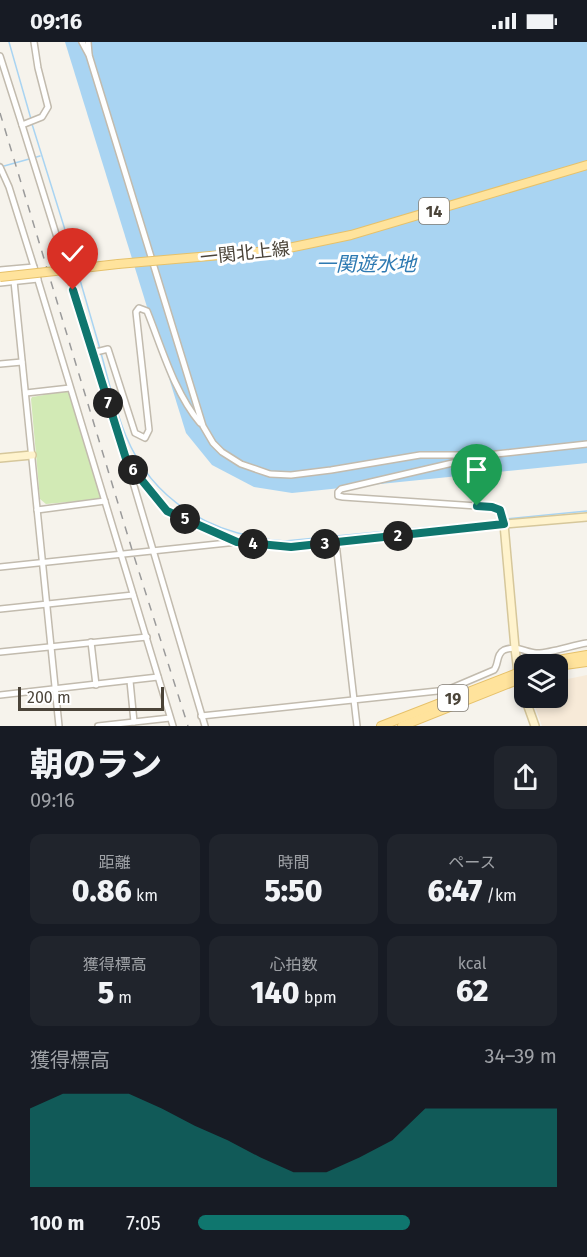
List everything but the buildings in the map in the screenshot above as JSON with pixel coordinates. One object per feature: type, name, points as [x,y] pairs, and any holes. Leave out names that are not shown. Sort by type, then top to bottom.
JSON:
[{"type":"main road","name":"一関北上線","points":[[0,277],[279,250],[351,236],[587,165]]},
{"type":"main road","points":[[568,658],[587,655]]},
{"type":"main road","points":[[568,665],[587,662]]},
{"type":"main road","name":"19","points":[[381,726],[514,678]]},
{"type":"main road","name":"19","points":[[402,726],[514,678]]},
{"type":"street","points":[[24,124],[45,114],[48,107],[34,42]]},
{"type":"street","points":[[82,42],[89,55],[203,426]]},
{"type":"street","points":[[88,42],[89,55]]},
{"type":"street","points":[[0,50],[94,352],[205,726]]},
{"type":"street","points":[[0,167],[38,279],[173,726]]},
{"type":"street","points":[[0,270],[34,267]]},
{"type":"street","points":[[0,283],[38,279]]},
{"type":"street","points":[[14,281],[59,726]]},
{"type":"street","points":[[94,352],[108,349],[135,433],[145,438],[149,430],[136,312],[139,308],[147,311],[171,373],[193,415],[213,443],[222,452],[241,464],[270,474],[291,475],[331,470],[420,455],[487,455],[587,444]]},
{"type":"street","points":[[0,364],[22,362]]},
{"type":"street","points":[[26,393],[70,388]]},
{"type":"street","points":[[0,458],[32,455]]},
{"type":"street","points":[[487,455],[341,489],[338,496],[492,507],[500,510],[504,523],[516,654]]},
{"type":"street","points":[[127,462],[167,511],[237,542]]},
{"type":"street","points":[[37,510],[105,501]]},
{"type":"street","points":[[0,560],[0,567],[237,542],[291,547],[504,523],[587,517]]},
{"type":"street","points":[[336,543],[357,726]]},
{"type":"street","points":[[0,609],[133,595]]},
{"type":"street","points":[[0,652],[147,637]]},
{"type":"street","points":[[92,642],[96,686]]},
{"type":"street","points":[[201,716],[447,690],[494,670],[497,667],[500,653],[514,648],[541,653],[587,644]]},
{"type":"street","points":[[0,695],[96,686],[158,677]]},
{"type":"street","points":[[130,681],[134,722]]},
{"type":"street","points":[[529,708],[535,726]]},
{"type":"street","points":[[98,726],[170,718]]},
{"type":"shaded area","points":[[587,675],[587,726],[542,726],[536,708],[568,708],[568,679]]},
{"type":"green space","points":[[69,391],[102,499],[46,504],[40,499],[31,399],[44,395],[44,393]]},
{"type":"water","name":"一関遊水地","points":[[65,42],[587,42],[587,463],[292,493],[254,487],[212,465],[186,433]]},
{"type":"waterway","points":[[9,42],[31,119]]},
{"type":"waterway","points":[[32,124],[76,265]]},
{"type":"waterway","points":[[4,166],[40,156]]},
{"type":"waterway","points":[[78,273],[100,349]]},
{"type":"waterway","points":[[101,353],[112,396],[126,436],[138,460],[170,498],[211,524],[259,538],[285,541],[501,520]]},
{"type":"waterway","points":[[506,519],[587,511]]},
{"type":"railway","points":[[0,113],[133,553],[188,726]]},
{"type":"route","points":[[73,290],[127,462],[167,511],[237,542],[291,547],[504,524],[500,510],[477,506]]}]
